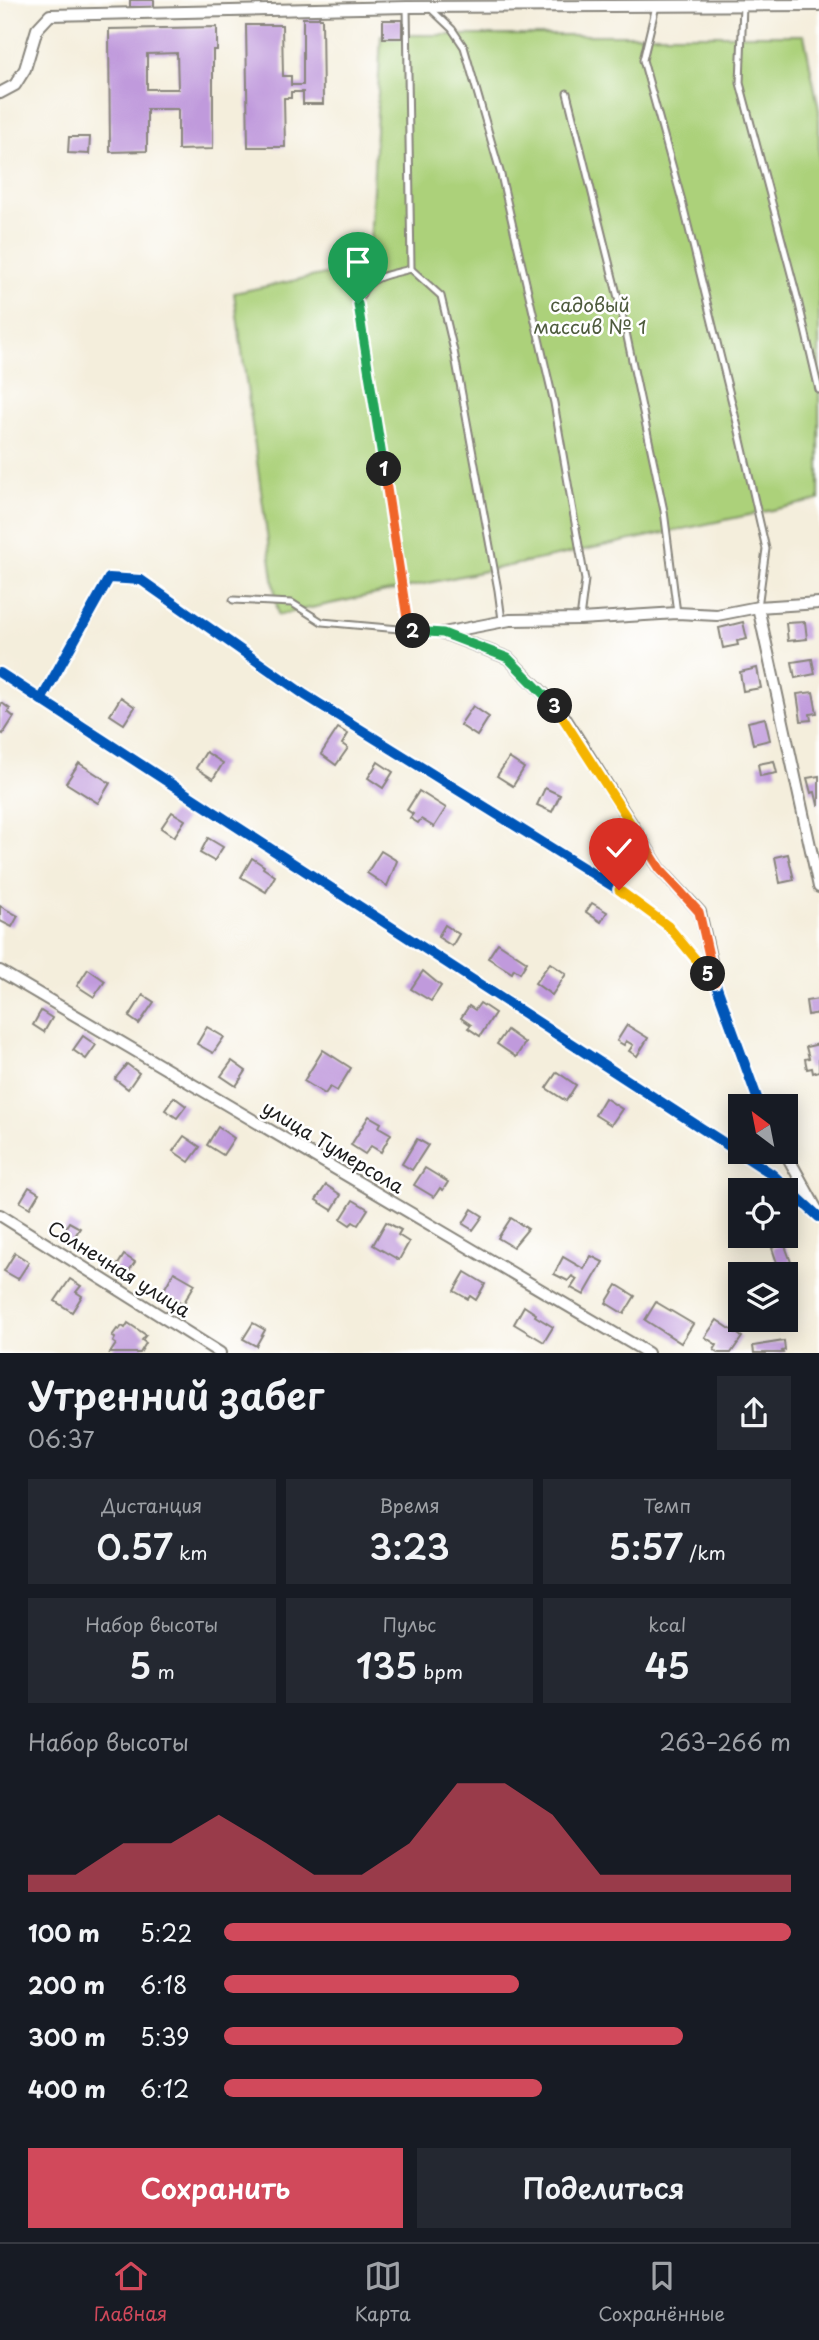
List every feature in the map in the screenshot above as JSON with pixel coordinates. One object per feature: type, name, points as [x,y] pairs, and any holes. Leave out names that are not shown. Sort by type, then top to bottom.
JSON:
[{"type":"street","points":[[0,93],[15,85],[24,69],[37,29],[50,15],[407,7],[819,5]]},
{"type":"street","points":[[41,700],[109,578],[141,580],[305,695],[619,890],[668,926],[715,982]]},
{"type":"street","points":[[443,633],[502,621],[677,613],[717,615],[758,607],[819,603]]},
{"type":"street","points":[[758,607],[819,887]]},
{"type":"street","points":[[443,633],[508,658],[559,710],[660,869],[699,912],[715,982],[754,1094]]},
{"type":"street","points":[[0,673],[772,1174],[819,1216]]},
{"type":"street","name":"улица Тумерсола","points":[[0,971],[648,1353]]},
{"type":"street","points":[[791,1164],[819,1216]]},
{"type":"street","name":"Солнечная улица","points":[[0,1215],[220,1353]]},
{"type":"lane","points":[[743,5],[740,83],[819,390]]},
{"type":"lane","points":[[656,6],[643,60],[738,427],[766,549],[758,607]]},
{"type":"lane","points":[[407,7],[411,269],[441,296],[454,351],[502,621]]},
{"type":"lane","points":[[429,7],[452,29],[464,47],[501,175],[554,403],[585,580],[580,619]]},
{"type":"lane","points":[[567,93],[623,318],[664,511],[677,613]]},
{"type":"lane","points":[[409,631],[358,304],[362,290],[371,280],[411,269]]},
{"type":"lane","points":[[233,600],[292,604],[322,622],[443,633]]},
{"type":"green space","name":"садовый массив № 1","points":[[381,35],[804,35],[819,110],[819,500],[278,615],[234,293],[369,265]]},
{"type":"building","points":[[130,0],[154,0],[154,7],[130,7]]},
{"type":"building","points":[[303,18],[322,18],[323,104],[303,104],[303,92],[291,92],[291,98],[284,98],[285,147],[248,147],[246,25],[282,25],[283,76],[291,76],[291,85],[303,85]]},
{"type":"building","points":[[383,20],[402,20],[402,38],[383,38]]},
{"type":"building","points":[[217,27],[217,50],[213,50],[213,149],[178,150],[178,109],[147,109],[147,151],[110,152],[109,29]],"holes":[[[177,53],[178,89],[147,89],[147,54]]]},
{"type":"building","points":[[69,137],[90,137],[89,154],[68,153]]},
{"type":"building","points":[[743,622],[747,639],[737,641],[738,645],[723,648],[719,628]]},
{"type":"building","points":[[805,622],[807,639],[788,641],[786,623]]},
{"type":"building","points":[[812,659],[815,674],[795,678],[792,662]]},
{"type":"building","points":[[757,668],[761,688],[743,691],[740,672]]},
{"type":"building","points":[[813,692],[817,713],[810,714],[811,720],[801,721],[797,694]]},
{"type":"building","points":[[121,697],[135,707],[124,724],[110,715]]},
{"type":"building","points":[[2,703],[10,709],[8,712],[14,717],[3,734],[0,732]]},
{"type":"building","points":[[473,706],[489,717],[477,736],[460,725]]},
{"type":"building","points":[[765,718],[770,740],[753,744],[748,722]]},
{"type":"building","points":[[338,728],[348,734],[342,744],[348,748],[336,765],[321,754]]},
{"type":"building","points":[[206,752],[223,763],[213,779],[196,768]]},
{"type":"building","points":[[509,758],[524,768],[513,786],[497,776]]},
{"type":"building","points":[[774,761],[777,773],[760,776],[758,764]]},
{"type":"building","points":[[378,762],[393,772],[383,788],[368,778]]},
{"type":"building","points":[[79,763],[110,783],[98,803],[66,783]]},
{"type":"building","points":[[819,776],[818,805],[815,792],[811,793],[807,778]]},
{"type":"building","points":[[545,788],[560,795],[552,812],[537,805]]},
{"type":"building","points":[[419,791],[446,808],[434,827],[421,819],[418,823],[410,818],[413,814],[407,810]]},
{"type":"building","points":[[172,812],[185,820],[174,837],[161,828]]},
{"type":"building","points":[[208,838],[223,847],[214,861],[200,853]]},
{"type":"building","points":[[381,851],[397,861],[387,886],[367,873]]},
{"type":"building","points":[[788,854],[794,880],[780,883],[775,857]]},
{"type":"building","points":[[252,858],[275,876],[266,892],[241,877]]},
{"type":"building","points":[[592,903],[607,912],[601,922],[586,912]]},
{"type":"building","points":[[0,906],[18,916],[12,927],[0,921]]},
{"type":"building","points":[[445,925],[459,934],[452,946],[438,937]]},
{"type":"building","points":[[498,943],[527,962],[520,973],[514,969],[512,973],[488,958]]},
{"type":"building","points":[[550,963],[566,974],[552,995],[535,983]]},
{"type":"building","points":[[88,969],[105,981],[94,997],[77,986]]},
{"type":"building","points":[[423,971],[441,986],[431,1001],[411,989]]},
{"type":"building","points":[[143,995],[154,1002],[139,1024],[129,1017]]},
{"type":"building","points":[[819,999],[819,1013],[808,1015],[806,1001]]},
{"type":"building","points":[[480,1003],[495,1013],[480,1036],[468,1028],[471,1025],[461,1018],[469,1006],[475,1010]]},
{"type":"building","points":[[41,1011],[52,1018],[44,1032],[33,1025]]},
{"type":"building","points":[[627,1025],[648,1038],[637,1056],[629,1051],[633,1045],[626,1041],[624,1045],[617,1041]]},
{"type":"building","points":[[207,1027],[224,1037],[213,1053],[197,1044]]},
{"type":"building","points":[[507,1030],[525,1043],[516,1057],[497,1044]]},
{"type":"building","points":[[83,1036],[96,1045],[86,1059],[73,1050]]},
{"type":"building","points":[[819,1044],[819,1071],[813,1073],[812,1068],[807,1069],[805,1059],[809,1058],[806,1047]]},
{"type":"building","points":[[323,1050],[351,1068],[337,1091],[330,1087],[325,1094],[304,1081]]},
{"type":"building","points":[[232,1061],[246,1071],[236,1086],[221,1076]]},
{"type":"building","points":[[127,1064],[139,1073],[128,1089],[115,1079]]},
{"type":"building","points":[[557,1072],[576,1085],[566,1101],[546,1088]]},
{"type":"building","points":[[174,1097],[186,1106],[177,1118],[165,1110]]},
{"type":"building","points":[[605,1098],[622,1109],[611,1125],[595,1115]]},
{"type":"building","points":[[369,1116],[381,1123],[379,1127],[391,1134],[381,1152],[371,1146],[365,1154],[351,1145]]},
{"type":"building","points":[[218,1127],[234,1138],[223,1155],[207,1145]]},
{"type":"building","points":[[184,1136],[200,1147],[189,1162],[173,1151]]},
{"type":"building","points":[[417,1139],[428,1145],[412,1170],[402,1164]]},
{"type":"building","points":[[425,1168],[448,1182],[434,1197],[414,1185]]},
{"type":"building","points":[[326,1185],[341,1195],[332,1210],[316,1200]]},
{"type":"building","points":[[29,1187],[39,1193],[30,1208],[20,1202]]},
{"type":"building","points":[[353,1200],[368,1209],[358,1225],[353,1222],[350,1225],[341,1219]]},
{"type":"building","points":[[472,1209],[483,1216],[473,1230],[463,1224]]},
{"type":"building","points":[[511,1218],[528,1229],[513,1247],[498,1238]]},
{"type":"building","points":[[69,1222],[80,1228],[70,1244],[60,1237]]},
{"type":"building","points":[[386,1222],[401,1230],[398,1235],[409,1242],[399,1260],[373,1245]]},
{"type":"building","points":[[772,1248],[786,1248],[791,1262],[777,1262]]},
{"type":"building","points":[[15,1253],[29,1262],[18,1279],[4,1271]]},
{"type":"building","points":[[124,1255],[135,1262],[125,1277],[114,1271]]},
{"type":"building","points":[[591,1256],[603,1262],[584,1295],[571,1288],[577,1279],[572,1276],[568,1281],[554,1274],[563,1257],[584,1269]]},
{"type":"building","points":[[174,1272],[195,1284],[183,1304],[174,1298],[171,1303],[162,1293]]},
{"type":"building","points":[[465,1272],[485,1284],[476,1300],[470,1296],[468,1299],[454,1291]]},
{"type":"building","points":[[70,1279],[81,1286],[76,1292],[82,1296],[72,1312],[55,1301]]},
{"type":"building","points":[[617,1285],[635,1296],[624,1314],[606,1303]]},
{"type":"building","points":[[656,1302],[693,1324],[681,1343],[645,1320]]},
{"type":"building","points":[[524,1306],[553,1327],[544,1342],[514,1324]]},
{"type":"building","points":[[717,1320],[728,1327],[728,1332],[735,1332],[742,1337],[731,1353],[719,1353],[714,1350],[717,1345],[705,1337]]},
{"type":"building","points":[[128,1323],[146,1335],[142,1340],[146,1343],[140,1353],[110,1353],[116,1344],[112,1336],[117,1329],[122,1326],[125,1328]]},
{"type":"building","points":[[253,1323],[265,1330],[256,1346],[243,1339]]},
{"type":"building","points":[[784,1341],[783,1353],[754,1353],[753,1346]]},
{"type":"cycle path","points":[[41,700],[109,578],[141,580],[305,695],[619,890],[668,926],[715,982],[756,1094]]},
{"type":"cycle path","points":[[0,673],[772,1174],[819,1217]]},
{"type":"route","points":[[358,304],[409,631],[443,633],[508,658],[559,710],[660,869],[699,912],[715,982],[668,926],[619,890]]}]
